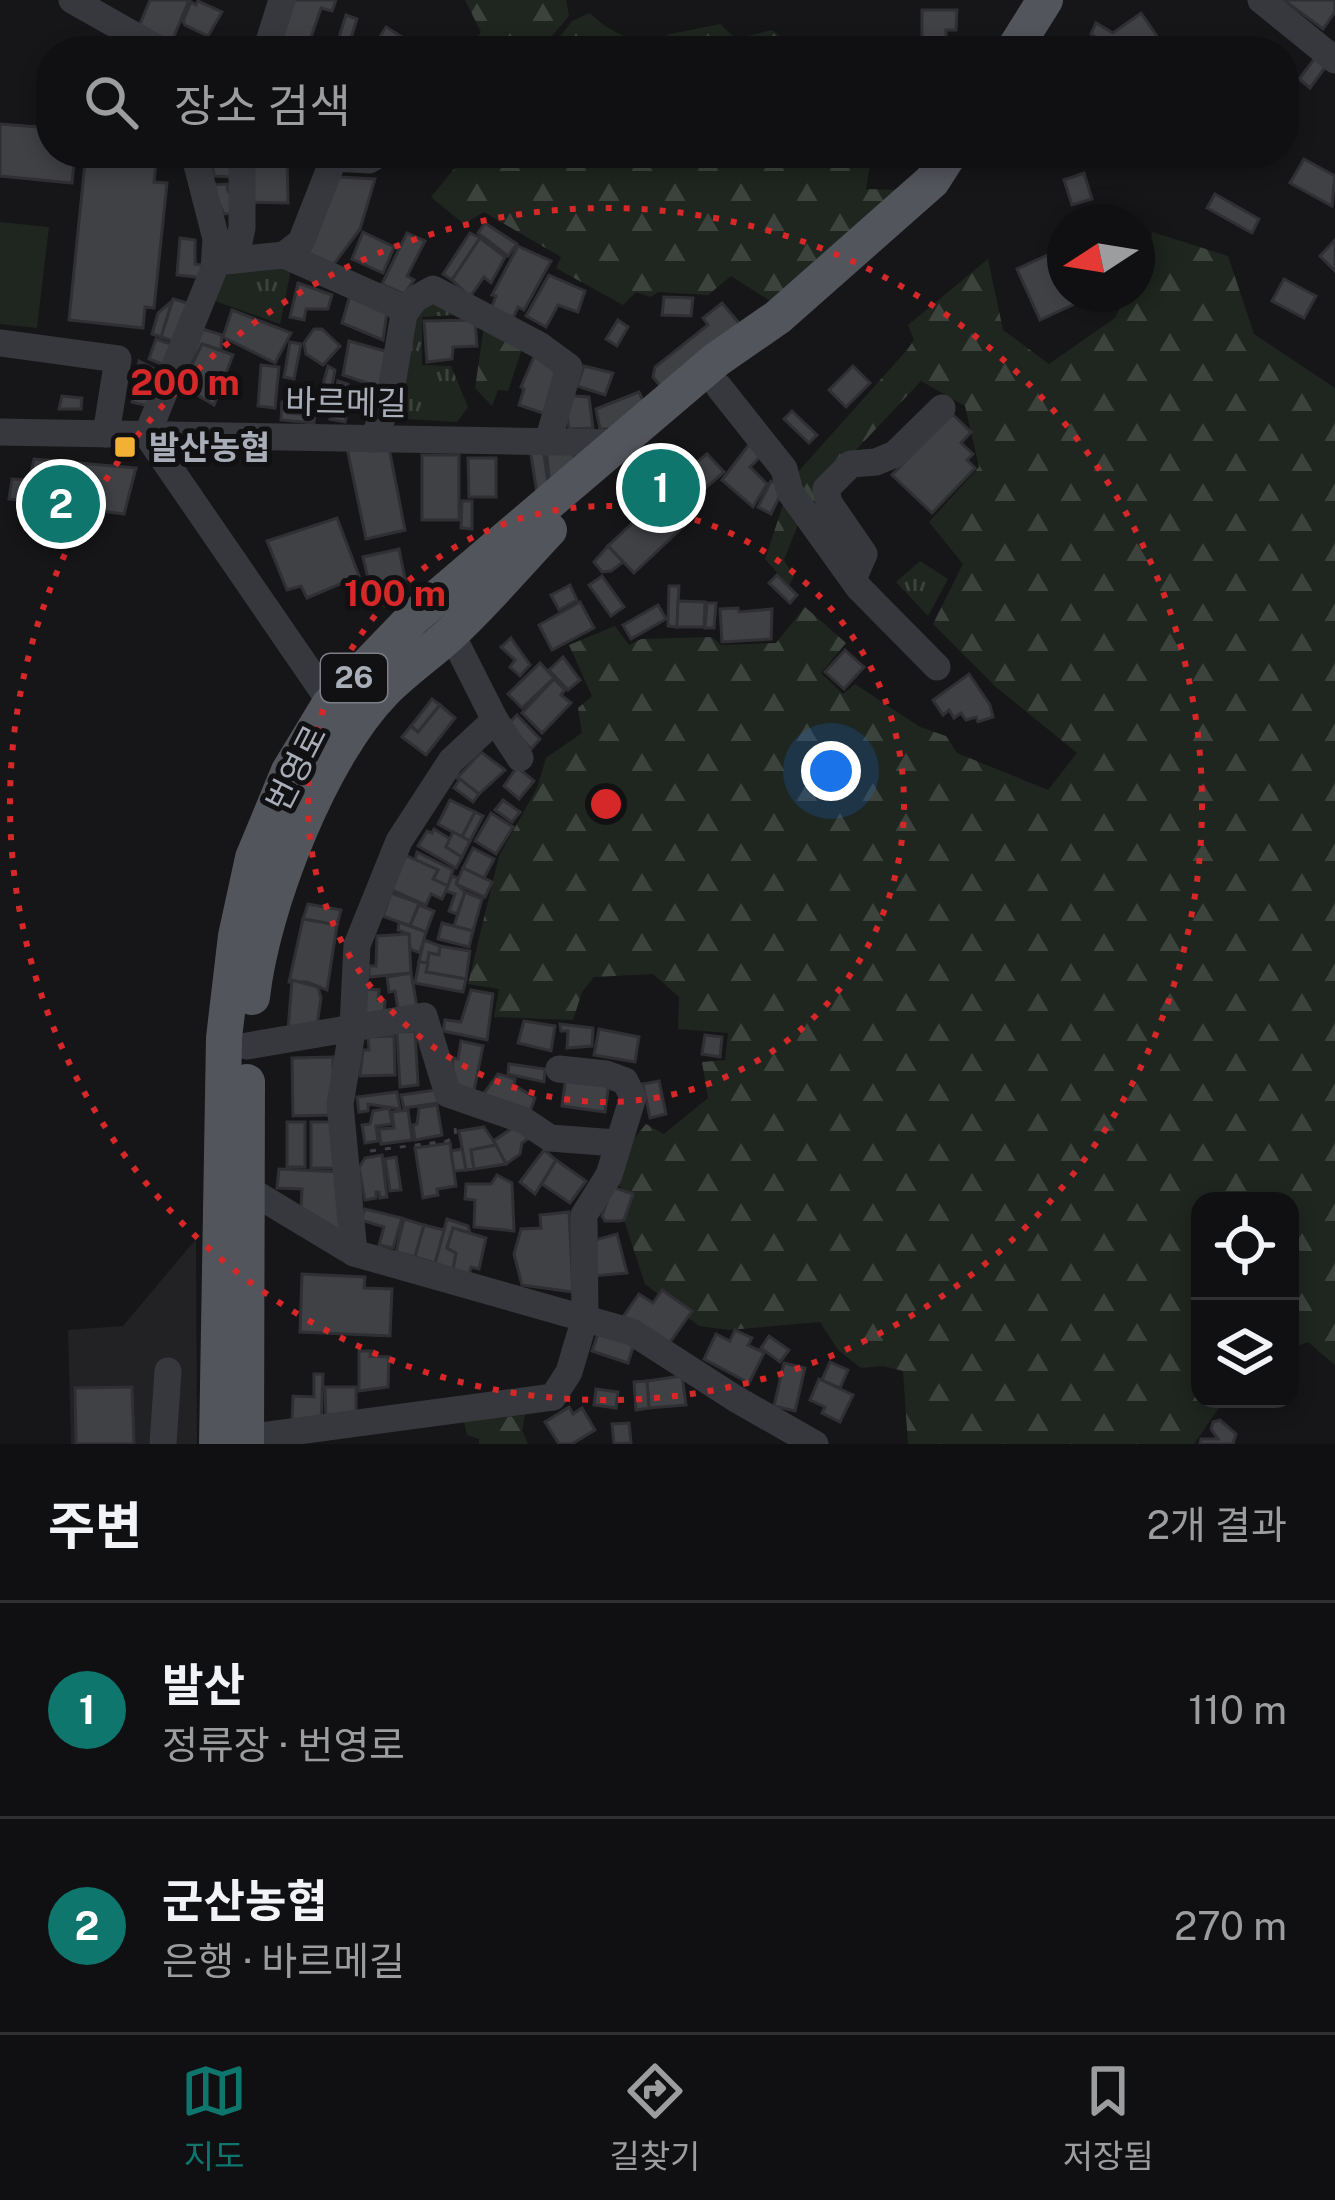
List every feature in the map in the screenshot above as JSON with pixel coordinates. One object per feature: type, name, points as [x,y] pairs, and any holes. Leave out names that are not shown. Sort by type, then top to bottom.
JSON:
[{"type":"main road","points":[[1022,36],[1045,0]]},
{"type":"main road","points":[[1045,36],[1065,0]]},
{"type":"main road","name":"번영로","points":[[236,1442],[224,1038],[236,936],[253,858],[289,771],[342,718],[412,619],[716,360],[778,317],[932,181],[940,168]]},
{"type":"main road","name":"번영로","points":[[236,1442],[247,1046],[255,965],[307,806],[342,718],[383,692],[452,633],[554,526],[926,210],[963,168]]},
{"type":"street","points":[[72,0],[136,36]]},
{"type":"street","points":[[271,36],[282,0]]},
{"type":"street","points":[[1261,0],[1335,60]]},
{"type":"street","points":[[198,168],[225,261]]},
{"type":"street","points":[[242,168],[242,228],[147,435],[342,718]]},
{"type":"street","points":[[225,261],[284,255],[301,242],[330,168]]},
{"type":"street","points":[[284,255],[396,304],[404,314]]},
{"type":"street","points":[[373,439],[389,402],[404,314],[415,299],[433,290],[539,345],[569,367],[548,442]]},
{"type":"street","points":[[0,343],[118,359],[106,434]]},
{"type":"street","points":[[719,387],[784,469],[790,492],[853,579],[937,667]]},
{"type":"street","points":[[853,579],[865,554],[829,503],[826,489],[850,464],[876,462],[895,454],[942,408]]},
{"type":"street","name":"바르메길","points":[[0,432],[620,443]]},
{"type":"street","points":[[452,633],[494,720],[520,758]]},
{"type":"street","points":[[354,1252],[340,1104],[358,945],[399,841],[451,761],[494,720]]},
{"type":"street","points":[[247,1046],[424,1016],[448,1094],[523,1120],[550,1138],[621,1131]]},
{"type":"street","points":[[236,1442],[553,1397],[569,1372],[585,1318],[584,1215],[609,1175],[633,1097],[625,1081],[559,1069]]},
{"type":"street","points":[[246,1188],[354,1252],[632,1332],[815,1444]]},
{"type":"street","points":[[163,1444],[168,1371]]},
{"type":"path","points":[[344,1154],[456,1136],[448,1094]]},
{"type":"shaded area","points":[[196,1239],[197,1444],[71,1444],[68,1330],[123,1326]]},
{"type":"green space","points":[[465,0],[566,0],[569,16],[552,36],[478,36],[481,32]]},
{"type":"green space","points":[[590,13],[623,36],[560,36],[572,21]]},
{"type":"green space","points":[[720,24],[733,36],[667,36],[670,34]]},
{"type":"green space","points":[[772,30],[780,36],[748,36]]},
{"type":"green space","points":[[455,168],[870,168],[866,189],[906,190],[775,304],[731,276],[708,295],[658,292],[651,297],[636,292],[623,305],[556,268],[561,257],[484,212],[464,224],[431,197]]},
{"type":"green space","points":[[0,222],[49,227],[37,328],[0,324]]},
{"type":"green space","points":[[1155,233],[1228,256],[1254,334],[1335,388],[1335,1365],[1308,1342],[1299,1346],[1299,1192],[1191,1192],[1191,1408],[1219,1408],[1194,1444],[908,1444],[903,1371],[861,1368],[838,1350],[820,1322],[729,1330],[699,1326],[645,1284],[621,1211],[626,1192],[616,1183],[628,1146],[646,1124],[664,1134],[708,1098],[702,1062],[725,1060],[728,1033],[678,1029],[679,997],[653,974],[594,977],[582,992],[573,1020],[494,1017],[499,989],[468,984],[499,856],[537,788],[546,758],[582,733],[578,708],[592,696],[569,645],[615,626],[629,645],[641,639],[712,637],[721,645],[776,643],[805,607],[846,643],[821,673],[843,694],[855,684],[920,727],[946,736],[957,753],[1048,790],[1077,753],[996,687],[933,624],[963,564],[929,522],[979,467],[965,406],[921,381],[822,486],[858,553],[801,501],[797,473],[907,350],[914,340],[908,325],[988,259],[1003,330],[1049,364],[1118,312],[1155,312]]},
{"type":"green space","points":[[235,266],[291,269],[280,324],[215,301],[223,275]]},
{"type":"green space","points":[[427,298],[470,314],[422,317],[422,365],[451,366],[468,407],[457,422],[390,418],[412,312]]},
{"type":"green space","points":[[485,319],[524,343],[508,391],[498,390],[492,406],[475,388]]},
{"type":"green space","points":[[787,493],[801,517],[784,560],[794,576],[789,586],[765,559]]},
{"type":"green space","points":[[920,561],[948,579],[928,616],[896,582]]},
{"type":"green space","points":[[525,1415],[522,1430],[528,1444],[479,1444],[479,1439],[467,1435],[464,1421]]},
{"type":"building","points":[[150,0],[189,0],[174,36],[138,29]]},
{"type":"building","points":[[293,0],[336,0],[332,11],[321,8],[311,36],[277,36]]},
{"type":"building","points":[[1284,0],[1335,0],[1335,12],[1323,29]]},
{"type":"building","points":[[198,1],[222,12],[208,36],[183,21],[191,2],[196,5]]},
{"type":"building","points":[[922,10],[957,10],[956,30],[946,30],[946,36],[922,36]]},
{"type":"building","points":[[1141,13],[1157,36],[1091,34],[1096,23],[1113,33]]},
{"type":"building","points":[[346,15],[357,19],[352,36],[339,36]]},
{"type":"building","points":[[1315,58],[1326,66],[1310,88],[1299,79]]},
{"type":"building","points":[[0,124],[36,127],[36,168],[74,168],[72,183],[0,176]]},
{"type":"building","points":[[1304,159],[1335,176],[1332,206],[1290,183]]},
{"type":"building","points":[[84,168],[156,168],[154,182],[167,183],[154,308],[145,307],[143,328],[69,320]]},
{"type":"building","points":[[213,168],[234,168],[232,177],[214,176]]},
{"type":"building","points":[[247,168],[287,168],[288,203],[245,202]]},
{"type":"building","points":[[1084,173],[1092,199],[1072,204],[1064,180]]},
{"type":"building","points":[[338,177],[375,179],[360,229],[328,272],[304,257]]},
{"type":"building","points":[[227,184],[228,192],[237,193],[235,213],[224,214],[211,185]]},
{"type":"building","points":[[1215,194],[1259,219],[1252,233],[1207,208]]},
{"type":"building","points":[[485,223],[517,244],[508,256],[478,233]]},
{"type":"building","points":[[363,232],[394,247],[383,273],[352,259]]},
{"type":"building","points":[[407,233],[425,241],[407,276],[414,280],[404,294],[382,284]]},
{"type":"building","points":[[470,233],[480,238],[452,280],[443,274]]},
{"type":"building","points":[[180,238],[195,240],[195,264],[207,266],[205,278],[177,275]]},
{"type":"building","points":[[480,238],[505,257],[491,283],[484,277],[470,297],[452,280]]},
{"type":"building","points":[[1335,240],[1335,271],[1320,256]]},
{"type":"building","points":[[518,246],[551,261],[524,310],[518,307],[512,320],[491,309],[496,296],[492,295]]},
{"type":"building","points":[[1047,255],[1047,312],[1057,312],[1040,320],[1017,269]]},
{"type":"building","points":[[549,275],[585,291],[578,312],[558,305],[546,327],[526,316]]},
{"type":"building","points":[[1284,279],[1316,296],[1304,318],[1272,301]]},
{"type":"building","points":[[298,283],[332,295],[328,309],[306,309],[304,320],[290,317]]},
{"type":"building","points":[[350,295],[387,312],[383,340],[342,323]]},
{"type":"building","points":[[664,297],[693,298],[691,316],[662,315]]},
{"type":"building","points":[[173,299],[187,303],[179,343],[161,337]]},
{"type":"building","points":[[172,301],[161,337],[152,334],[158,313]]},
{"type":"building","points":[[722,303],[744,329],[666,393],[653,377],[655,367],[708,325],[703,318]]},
{"type":"building","points":[[232,310],[291,333],[275,363],[223,337]]},
{"type":"building","points":[[475,320],[477,346],[453,347],[452,359],[427,362],[424,321]]},
{"type":"building","points":[[618,320],[628,327],[617,346],[606,339]]},
{"type":"building","points":[[203,329],[222,335],[221,350],[202,344],[182,381]]},
{"type":"building","points":[[314,329],[322,329],[340,346],[323,365],[306,354],[304,343]]},
{"type":"building","points":[[156,339],[179,347],[171,368],[149,359]]},
{"type":"building","points":[[349,341],[392,353],[381,388],[343,375]]},
{"type":"building","points":[[290,342],[301,344],[294,379],[284,377]]},
{"type":"building","points":[[202,344],[233,355],[214,405],[182,386]]},
{"type":"building","points":[[536,352],[561,374],[546,414],[519,405]]},
{"type":"building","points":[[139,361],[164,374],[149,406],[132,402]]},
{"type":"building","points":[[261,365],[279,367],[275,408],[258,406]]},
{"type":"building","points":[[328,366],[335,370],[328,407],[324,406],[324,381]]},
{"type":"building","points":[[584,366],[613,373],[605,395],[577,386]]},
{"type":"building","points":[[853,366],[870,383],[846,407],[829,390]]},
{"type":"building","points":[[338,381],[348,384],[347,392],[352,393],[345,422],[330,419]]},
{"type":"building","points":[[639,392],[647,409],[614,429],[600,429],[596,409]]},
{"type":"building","points":[[62,396],[82,398],[81,409],[59,409]]},
{"type":"building","points":[[574,396],[589,397],[593,428],[569,429],[566,408]]},
{"type":"building","points":[[282,402],[289,402],[288,413],[315,415],[314,423],[281,420]]},
{"type":"building","points":[[792,411],[817,435],[809,443],[784,419]]},
{"type":"building","points":[[951,413],[971,432],[961,443],[973,454],[967,460],[975,468],[932,513],[892,475]]},
{"type":"building","points":[[751,442],[763,454],[750,467],[767,484],[753,507],[722,480]]},
{"type":"building","points":[[546,446],[572,449],[577,467],[550,490]]},
{"type":"building","points":[[543,447],[549,491],[537,493],[530,449]]},
{"type":"building","points":[[347,448],[389,448],[405,530],[366,539]]},
{"type":"building","points":[[707,454],[724,472],[701,492],[683,473]]},
{"type":"building","points":[[422,455],[459,455],[459,520],[422,520]]},
{"type":"building","points":[[468,458],[496,458],[496,497],[469,497]]},
{"type":"building","points":[[34,459],[136,468],[124,514],[9,499],[12,479],[29,480]]},
{"type":"building","points":[[771,481],[784,487],[771,514],[758,507]]},
{"type":"building","points":[[659,498],[685,525],[634,573],[608,546]]},
{"type":"building","points":[[462,501],[472,501],[472,529],[461,528]]},
{"type":"building","points":[[337,518],[359,576],[307,598],[301,586],[287,590],[267,541]]},
{"type":"building","points":[[608,546],[623,562],[602,572],[594,562]]},
{"type":"building","points":[[399,549],[407,589],[372,596],[363,557]]},
{"type":"building","points":[[777,575],[797,595],[790,603],[769,583]]},
{"type":"building","points":[[602,576],[624,607],[611,616],[589,585]]},
{"type":"building","points":[[570,585],[577,600],[559,610],[551,595]]},
{"type":"building","points":[[669,586],[679,586],[677,627],[668,626]]},
{"type":"building","points":[[678,601],[705,602],[704,627],[677,627]]},
{"type":"building","points":[[580,602],[594,628],[552,650],[539,625]]},
{"type":"building","points":[[707,603],[716,603],[714,628],[705,628]]},
{"type":"building","points":[[658,605],[666,619],[631,639],[623,625]]},
{"type":"building","points":[[738,608],[739,612],[772,609],[771,639],[722,642],[720,609]]},
{"type":"building","points":[[511,638],[530,665],[520,676],[510,667],[515,660],[501,647]]},
{"type":"building","points":[[845,650],[864,667],[844,689],[825,672]]},
{"type":"building","points":[[563,657],[580,680],[568,690],[549,670]]},
{"type":"building","points":[[540,663],[554,678],[522,708],[508,694]]},
{"type":"building","points":[[969,674],[993,717],[978,722],[976,717],[966,720],[961,713],[954,718],[949,710],[943,715],[933,700]]},
{"type":"building","points":[[554,679],[571,703],[542,733],[522,713]]},
{"type":"building","points":[[432,699],[440,705],[418,732],[411,726]]},
{"type":"building","points":[[440,705],[455,718],[426,755],[402,737],[411,726],[418,732]]},
{"type":"building","points":[[517,715],[540,739],[531,749],[508,724]]},
{"type":"building","points":[[481,752],[505,770],[479,794],[457,778]]},
{"type":"building","points":[[517,767],[534,781],[519,799],[504,786]]},
{"type":"building","points":[[460,779],[479,794],[473,802],[454,788]]},
{"type":"building","points":[[450,800],[475,812],[462,837],[438,824]]},
{"type":"building","points":[[503,800],[520,812],[512,822],[495,810]]},
{"type":"building","points":[[475,812],[483,816],[470,841],[462,837]]},
{"type":"building","points":[[491,813],[513,827],[496,854],[475,841]]},
{"type":"building","points":[[434,829],[450,839],[446,847],[462,857],[456,868],[418,846],[427,831]]},
{"type":"building","points":[[453,832],[470,841],[462,857],[446,847]]},
{"type":"building","points":[[473,848],[494,859],[484,878],[463,868]]},
{"type":"building","points":[[417,852],[453,870],[448,886],[433,879],[438,870],[415,860]]},
{"type":"building","points":[[405,855],[438,870],[433,879],[448,886],[442,899],[431,894],[426,905],[390,889]]},
{"type":"building","points":[[463,868],[492,882],[485,897],[456,884]]},
{"type":"building","points":[[452,876],[465,892],[457,914],[449,911],[455,894],[446,891]]},
{"type":"building","points":[[465,892],[482,899],[473,931],[454,926]]},
{"type":"building","points":[[391,893],[419,903],[410,926],[383,916]]},
{"type":"building","points":[[308,904],[341,910],[337,925],[303,919]]},
{"type":"building","points":[[419,905],[434,911],[426,932],[410,926]]},
{"type":"building","points":[[303,919],[337,925],[327,990],[307,982],[289,982]]},
{"type":"building","points":[[399,922],[426,932],[420,953],[410,949],[409,934],[398,930]]},
{"type":"building","points":[[442,923],[473,931],[469,947],[438,939]]},
{"type":"building","points":[[409,934],[411,973],[369,977],[369,966],[376,966],[377,936]]},
{"type":"building","points":[[424,940],[440,946],[439,955],[429,953],[428,963],[419,962]]},
{"type":"building","points":[[440,946],[470,951],[466,979],[426,972],[429,953],[439,955]]},
{"type":"building","points":[[419,962],[428,963],[426,972],[466,979],[463,992],[415,983]]},
{"type":"building","points":[[411,973],[417,1007],[399,1016],[387,977]]},
{"type":"building","points":[[292,980],[318,987],[317,1025],[288,1030]]},
{"type":"building","points":[[366,989],[379,990],[378,1000],[385,1001],[384,1015],[363,1013]]},
{"type":"building","points":[[471,990],[493,994],[487,1040],[443,1031],[445,1020],[461,1022]]},
{"type":"building","points":[[524,1021],[555,1026],[551,1051],[518,1043]]},
{"type":"building","points":[[560,1024],[593,1028],[592,1046],[567,1048],[568,1031],[561,1031]]},
{"type":"building","points":[[599,1029],[639,1037],[635,1062],[594,1055]]},
{"type":"building","points":[[415,1031],[418,1085],[400,1087],[397,1032]]},
{"type":"building","points":[[705,1035],[722,1037],[720,1057],[702,1054]]},
{"type":"building","points":[[394,1036],[395,1075],[360,1076],[368,1037]]},
{"type":"building","points":[[461,1041],[483,1046],[474,1091],[452,1087],[453,1058],[458,1059]]},
{"type":"building","points":[[333,1057],[334,1115],[293,1116],[292,1058]]},
{"type":"building","points":[[509,1064],[545,1069],[544,1082],[508,1074]]},
{"type":"building","points":[[498,1074],[515,1079],[514,1085],[535,1098],[527,1120],[479,1100]]},
{"type":"building","points":[[566,1077],[609,1083],[605,1112],[562,1106]]},
{"type":"building","points":[[659,1081],[666,1114],[650,1118],[643,1084]]},
{"type":"building","points":[[436,1090],[438,1103],[404,1108],[401,1095]]},
{"type":"building","points":[[397,1092],[400,1109],[368,1104],[368,1111],[359,1112],[357,1097]]},
{"type":"building","points":[[437,1105],[442,1135],[415,1140],[413,1125],[419,1108]]},
{"type":"building","points":[[389,1108],[392,1124],[376,1126],[378,1141],[365,1143],[362,1125],[370,1124],[373,1111]]},
{"type":"building","points":[[408,1110],[412,1140],[381,1144],[379,1129],[394,1128],[392,1112]]},
{"type":"building","points":[[287,1122],[305,1122],[305,1167],[287,1167]]},
{"type":"building","points":[[311,1122],[337,1122],[336,1168],[311,1168]]},
{"type":"building","points":[[519,1124],[529,1138],[522,1143],[520,1154],[506,1164],[493,1141]]},
{"type":"building","points":[[484,1127],[496,1145],[471,1150],[474,1169],[466,1170],[459,1131]]},
{"type":"building","points":[[450,1143],[456,1186],[437,1189],[438,1195],[423,1198],[415,1148]]},
{"type":"building","points":[[496,1145],[506,1164],[474,1169],[471,1150]]},
{"type":"building","points":[[462,1149],[466,1170],[454,1171],[451,1151]]},
{"type":"building","points":[[544,1150],[556,1160],[535,1194],[520,1182]]},
{"type":"building","points":[[382,1155],[387,1197],[380,1198],[376,1192],[376,1198],[365,1200],[359,1168],[365,1158]]},
{"type":"building","points":[[396,1157],[401,1190],[390,1191],[385,1159]]},
{"type":"building","points":[[556,1160],[586,1181],[570,1203],[542,1184]]},
{"type":"building","points":[[279,1169],[341,1172],[341,1232],[301,1209],[302,1189],[277,1188]]},
{"type":"building","points":[[497,1175],[512,1183],[514,1231],[474,1227],[475,1200],[465,1199],[466,1184],[491,1184]]},
{"type":"building","points":[[612,1187],[633,1194],[624,1220],[605,1221],[602,1216]]},
{"type":"building","points":[[365,1209],[402,1218],[393,1248],[379,1245],[384,1227],[361,1220]]},
{"type":"building","points":[[569,1212],[573,1292],[522,1285],[514,1254],[521,1229],[541,1228],[540,1215]]},
{"type":"building","points":[[404,1219],[424,1225],[415,1257],[396,1252]]},
{"type":"building","points":[[447,1219],[468,1226],[470,1233],[453,1228],[447,1248],[456,1253],[453,1270],[435,1263]]},
{"type":"building","points":[[424,1225],[444,1230],[435,1263],[415,1257]]},
{"type":"building","points":[[453,1228],[486,1238],[479,1269],[471,1267],[469,1275],[453,1270],[456,1253],[447,1248]]},
{"type":"building","points":[[617,1234],[627,1273],[594,1276],[588,1242]]},
{"type":"building","points":[[302,1274],[365,1277],[364,1288],[392,1289],[390,1336],[300,1332]]},
{"type":"building","points":[[662,1290],[692,1311],[666,1348],[623,1317],[639,1294],[653,1303]]},
{"type":"building","points":[[735,1330],[752,1338],[748,1345],[764,1353],[749,1383],[704,1359],[716,1334],[730,1341]]},
{"type":"building","points":[[598,1334],[635,1341],[628,1363],[592,1351]]},
{"type":"building","points":[[769,1336],[789,1350],[780,1362],[761,1348]]},
{"type":"building","points":[[359,1351],[389,1357],[388,1387],[359,1391]]},
{"type":"building","points":[[830,1362],[848,1370],[840,1388],[822,1380]]},
{"type":"building","points":[[784,1363],[805,1368],[795,1411],[774,1406]]},
{"type":"building","points":[[314,1374],[323,1374],[321,1424],[292,1423],[293,1396],[314,1397]]},
{"type":"building","points":[[682,1376],[686,1405],[649,1408],[647,1381]]},
{"type":"building","points":[[819,1379],[853,1395],[840,1422],[810,1400]]},
{"type":"building","points":[[647,1381],[649,1408],[636,1410],[634,1382]]},
{"type":"building","points":[[132,1387],[134,1444],[76,1444],[75,1388]]},
{"type":"building","points":[[325,1387],[356,1387],[356,1419],[326,1419]]},
{"type":"building","points":[[596,1389],[618,1392],[616,1408],[594,1405]]},
{"type":"building","points":[[569,1407],[573,1414],[582,1408],[595,1430],[572,1444],[559,1444],[545,1422]]},
{"type":"building","points":[[1220,1420],[1236,1434],[1233,1444],[1200,1444],[1201,1439],[1218,1439],[1211,1429]]},
{"type":"building","points":[[629,1423],[631,1443],[614,1444],[612,1424]]},
{"type":"place","name":"발산농협","points":[[125,447]]},
{"type":"place","name":"발산","points":[[661,488]]},
{"type":"place","name":"군산농협","points":[[61,504]]}]
